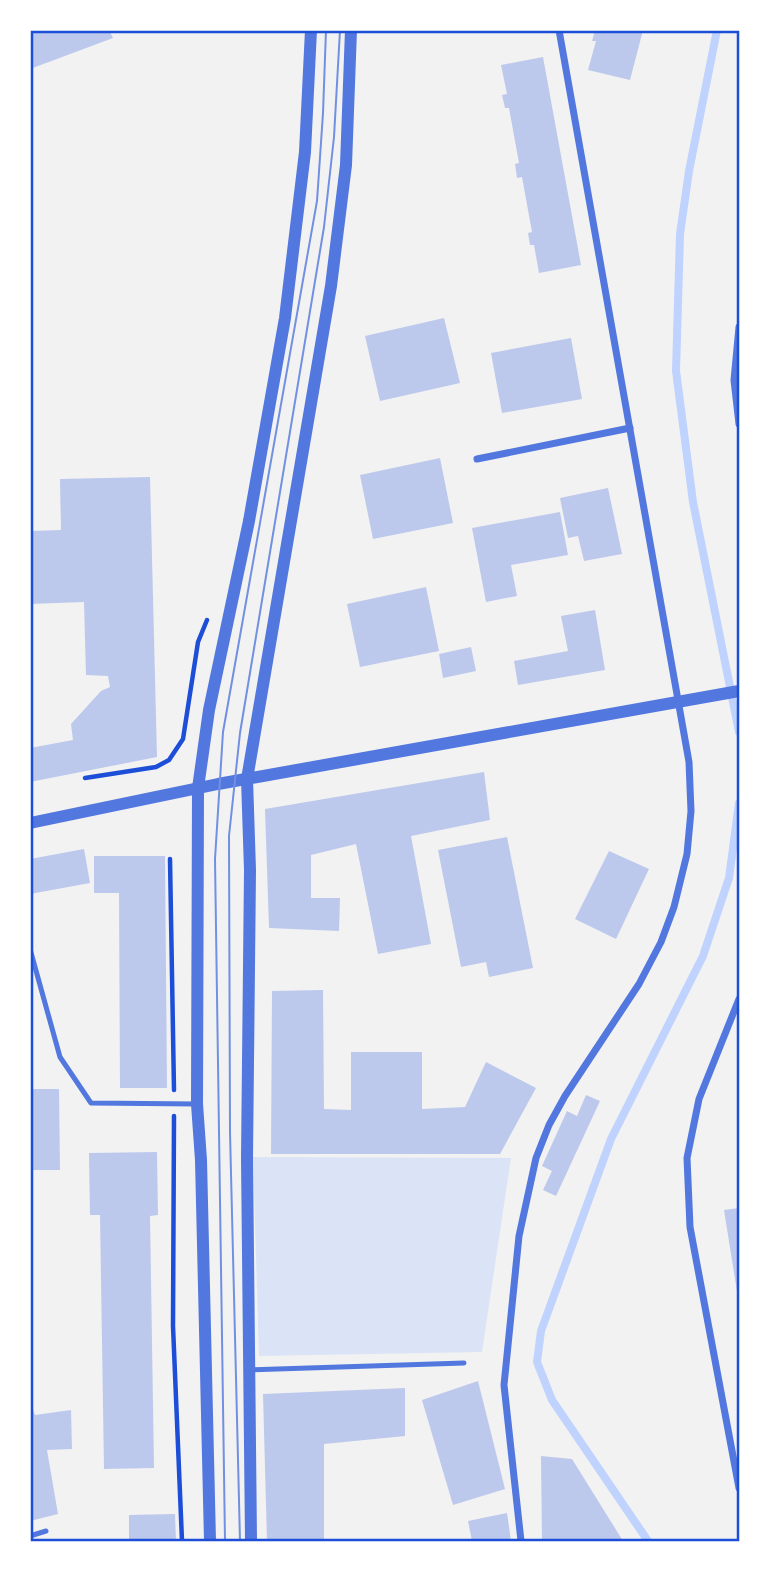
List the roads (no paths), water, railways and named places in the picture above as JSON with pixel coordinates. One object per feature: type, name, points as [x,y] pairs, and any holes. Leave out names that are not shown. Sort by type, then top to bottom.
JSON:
[{"type":"street","points":[[210,1541],[201,1160],[197,1104],[198,788],[209,710],[249,521],[285,318],[305,152],[311,30]]},
{"type":"street","points":[[251,1541],[247,1144],[250,870],[247,779],[331,286],[346,165],[352,30]]},
{"type":"street","points":[[521,1541],[504,1385],[519,1236],[536,1158],[549,1125],[565,1096],[639,984],[661,942],[674,907],[687,854],[691,811],[689,762],[559,30]]},
{"type":"street","points":[[739,327],[734,380],[739,424]]},
{"type":"street","points":[[477,458],[630,428]]},
{"type":"street","points":[[30,822],[198,788],[739,691]]},
{"type":"street","points":[[739,999],[735,1022],[699,1099],[687,1158],[690,1227],[739,1488]]},
{"type":"lane","points":[[30,949],[60,1057],[91,1103],[197,1104]]},
{"type":"lane","points":[[248,1370],[464,1363]]},
{"type":"lane","points":[[30,1536],[46,1531]]},
{"type":"waterway","points":[[717,30],[689,171],[680,234],[676,371],[693,502],[739,732]]},
{"type":"waterway","points":[[648,1541],[552,1400],[537,1362],[541,1331],[611,1139],[703,956],[729,878],[739,803]]},
{"type":"tram line","points":[[225,1541],[215,859],[223,732],[317,201],[326,30]]},
{"type":"tram line","points":[[240,1541],[230,1132],[229,836],[240,733],[324,227],[334,137],[340,30]]}]
